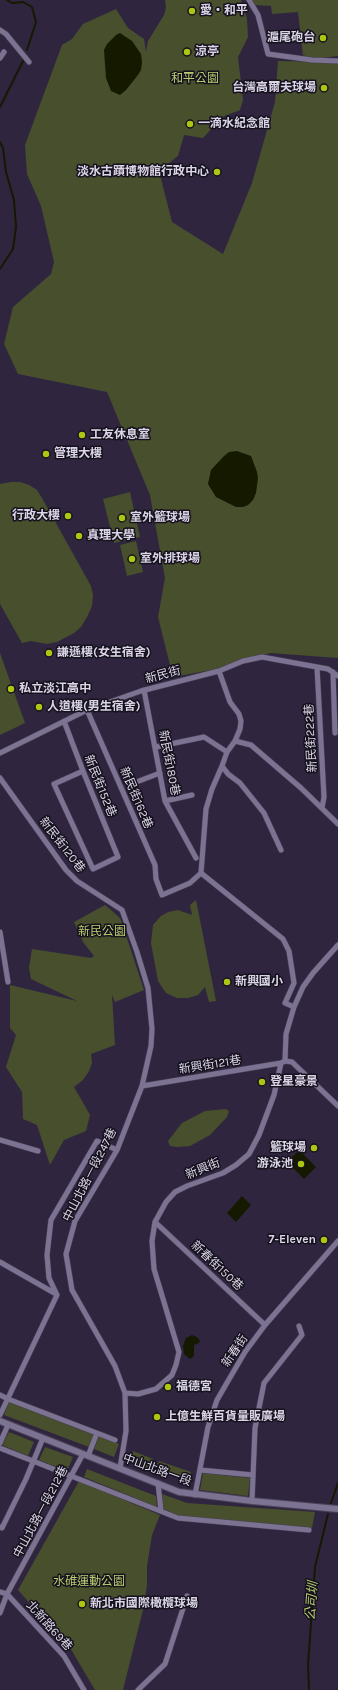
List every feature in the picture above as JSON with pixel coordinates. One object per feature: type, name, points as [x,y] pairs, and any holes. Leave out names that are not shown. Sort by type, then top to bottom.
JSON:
[{"type":"street","points":[[249,0],[258,15],[268,54],[312,60],[338,61]]},
{"type":"street","points":[[0,30],[6,34],[29,62]]},
{"type":"street","points":[[0,58],[4,52]]},
{"type":"street","name":"新民街","points":[[0,753],[87,710],[144,690],[219,671],[243,661],[262,657],[317,667],[333,672],[338,676]]},
{"type":"street","name":"新民街222巷","points":[[317,667],[324,797],[322,808]]},
{"type":"street","points":[[219,671],[230,702],[239,714],[241,721],[240,729],[235,741],[227,752],[212,789],[206,809],[201,873],[283,939],[289,951],[294,983],[285,1003],[294,1007]]},
{"type":"street","points":[[333,672],[335,733]]},
{"type":"street","name":"新民街180巷","points":[[144,690],[165,801],[196,858]]},
{"type":"street","name":"新民街162巷","points":[[87,710],[154,865],[156,879],[162,895],[190,883],[201,873]]},
{"type":"street","name":"新民街152巷","points":[[64,721],[84,771],[118,857],[93,869],[54,784],[84,771]]},
{"type":"street","points":[[156,747],[204,737],[227,752]]},
{"type":"street","points":[[235,741],[251,745],[301,788],[338,824]]},
{"type":"street","points":[[222,766],[228,774],[240,783],[264,813],[281,850]]},
{"type":"street","points":[[139,781],[160,773]]},
{"type":"street","name":"新民街120巷","points":[[0,778],[66,870],[77,881],[122,910]]},
{"type":"street","points":[[165,801],[192,795]]},
{"type":"street","name":"中山北路一段247巷","points":[[120,1468],[126,1431],[125,1392],[115,1366],[72,1290],[66,1254],[75,1221],[117,1150],[142,1086],[151,1046],[151,1012],[148,988],[122,910]]},
{"type":"street","points":[[0,932],[8,982]]},
{"type":"street","name":"新興街","points":[[125,1392],[138,1394],[156,1389],[172,1375],[179,1352],[154,1269],[152,1241],[155,1222],[166,1202],[175,1192],[186,1186],[223,1173],[236,1165],[249,1154],[259,1135],[274,1094],[283,1062],[286,1034],[294,1007],[303,987],[313,973],[338,945]]},
{"type":"street","points":[[283,1062],[292,1062],[338,1106]]},
{"type":"street","name":"新興街121巷","points":[[142,1086],[283,1062]]},
{"type":"street","points":[[0,1140],[38,1151]]},
{"type":"street","points":[[57,1294],[49,1278],[47,1256],[52,1220],[97,1141],[117,1150]]},
{"type":"street","name":"新春街150巷","points":[[155,1222],[265,1325]]},
{"type":"street","name":"新春街","points":[[195,1495],[208,1427],[217,1400],[245,1352],[265,1325],[338,1241]]},
{"type":"street","points":[[0,1262],[57,1294]]},
{"type":"street","points":[[0,1415],[57,1294]]},
{"type":"street","points":[[252,1501],[255,1428],[264,1383],[302,1335],[299,1326]]},
{"type":"street","name":"中山北路一段","points":[[0,1395],[115,1440]]},
{"type":"street","name":"中山北路一段","points":[[0,1421],[179,1492],[195,1495],[338,1509]]},
{"type":"street","points":[[0,1443],[8,1425]]},
{"type":"street","name":"中山北路一段212巷","points":[[8,1594],[72,1475],[86,1455],[97,1433]]},
{"type":"street","points":[[1,1528],[34,1461],[43,1438]]},
{"type":"street","points":[[0,1448],[72,1475],[178,1518],[309,1530]]},
{"type":"street","points":[[200,1470],[253,1475]]},
{"type":"street","points":[[158,1483],[161,1511]]},
{"type":"street","points":[[0,1592],[8,1594],[0,1613]]},
{"type":"street","name":"北新路69巷","points":[[8,1594],[64,1656],[84,1690]]},
{"type":"street","points":[[138,1690],[166,1664],[187,1596]]},
{"type":"green space","name":"和平公園","points":[[165,0],[241,0],[247,19],[248,37],[238,57],[243,100],[240,110],[222,117],[203,138],[184,135],[178,156],[159,171],[172,222],[223,254],[252,183],[275,102],[278,61],[338,62],[338,658],[270,653],[217,669],[173,677],[158,617],[165,578],[150,495],[107,392],[18,374],[4,344],[13,307],[51,274],[54,262],[41,206],[27,174],[25,145],[62,45],[72,39],[83,24],[116,9],[128,28],[144,39],[146,52],[148,41],[164,15],[166,8]]},
{"type":"green space","points":[[252,0],[338,0],[338,56],[314,59],[303,55],[298,12],[272,14],[271,6],[255,5]]},
{"type":"green space","points":[[20,482],[37,490],[91,586],[93,595],[92,606],[81,627],[74,633],[57,642],[47,644],[31,641],[22,643],[0,604],[0,484]]},
{"type":"green space","name":"室外籃球場","points":[[130,492],[140,537],[114,543],[103,499]]},
{"type":"green space","name":"室外排球場","points":[[136,541],[143,572],[127,576],[120,545]]},
{"type":"green space","points":[[0,653],[25,723],[0,735]]},
{"type":"green space","points":[[196,900],[216,1001],[209,1002],[205,987],[198,995],[188,998],[177,998],[166,993],[158,981],[151,943],[153,925],[161,916],[168,912],[178,910],[192,915],[190,905]]},
{"type":"green space","name":"新民公園","points":[[105,905],[121,920],[144,990],[115,1002],[112,995],[115,1045],[91,1054],[92,1063],[89,1071],[83,1080],[74,1087],[90,1115],[86,1131],[64,1140],[50,1165],[37,1125],[23,1119],[22,1092],[6,1067],[16,1035],[10,1028],[10,985],[77,1001],[31,979],[29,968],[32,949],[91,958],[94,956],[83,942],[74,922]]},
{"type":"green space","points":[[226,1109],[229,1111],[227,1117],[210,1135],[190,1146],[170,1146],[168,1141],[182,1123],[205,1111]]},
{"type":"green space","points":[[9,1402],[94,1435],[89,1447],[4,1415]]},
{"type":"green space","points":[[9,1432],[34,1442],[28,1456],[2,1445]]},
{"type":"green space","points":[[99,1436],[119,1444],[114,1457],[94,1449]]},
{"type":"green space","points":[[45,1447],[73,1457],[67,1471],[39,1460]]},
{"type":"green space","points":[[133,1451],[153,1459],[148,1469],[128,1461]]},
{"type":"green space","points":[[159,1461],[191,1472],[188,1479],[170,1472],[168,1475],[155,1469]]},
{"type":"green space","points":[[87,1469],[156,1496],[157,1507],[84,1477]]},
{"type":"green space","points":[[203,1473],[250,1478],[248,1496],[200,1490]]},
{"type":"green space","name":"水碓運動公園","points":[[79,1481],[160,1515],[152,1535],[147,1566],[147,1585],[144,1606],[123,1690],[95,1690],[72,1651],[18,1590]]},
{"type":"green space","points":[[162,1494],[187,1503],[315,1512],[312,1528],[180,1516],[163,1509]]},
{"type":"shaded area","points":[[120,33],[132,41],[141,54],[142,62],[141,70],[138,75],[120,95],[111,91],[106,78],[104,50],[107,44]]},
{"type":"shaded area","points":[[237,451],[251,456],[258,478],[256,493],[253,500],[248,505],[243,507],[236,507],[216,497],[208,484],[211,470],[229,452]]},
{"type":"shaded area","name":"游泳池","points":[[299,1150],[316,1167],[304,1179],[287,1162]]},
{"type":"shaded area","name":"游泳池","points":[[242,1196],[251,1205],[236,1222],[227,1213]]},
{"type":"shaded area","points":[[192,1335],[197,1337],[200,1341],[194,1345],[194,1356],[190,1359],[184,1354],[183,1346],[186,1338]]},
{"type":"waterway","points":[[7,0],[12,3],[23,2],[32,7],[36,22],[27,50]]},
{"type":"waterway","points":[[0,107],[23,61]]},
{"type":"waterway","points":[[0,142],[3,148],[6,172],[14,200],[16,227],[13,249],[0,269]]},
{"type":"waterway","name":"公司圳","points":[[331,1503],[338,1483]]},
{"type":"waterway","name":"公司圳","points":[[309,1690],[308,1665],[315,1567],[328,1514]]},
{"type":"place","name":"愛‧和平","points":[[192,11]]},
{"type":"place","name":"滬尾砲台","points":[[323,38]]},
{"type":"place","name":"涼亭","points":[[187,52]]},
{"type":"place","name":"台灣高爾夫球場","points":[[324,88]]},
{"type":"place","name":"一滴水紀念館","points":[[190,124]]},
{"type":"place","name":"淡水古蹟博物館行政中心","points":[[217,172]]},
{"type":"place","name":"工友休息室","points":[[82,435]]},
{"type":"place","name":"管理大樓","points":[[46,454]]},
{"type":"place","name":"行政大樓","points":[[68,516]]},
{"type":"place","name":"室外籃球場","points":[[122,518]]},
{"type":"place","name":"真理大學","points":[[79,536]]},
{"type":"place","name":"室外排球場","points":[[132,559]]},
{"type":"place","name":"謙遜樓(女生宿舍)","points":[[49,653]]},
{"type":"place","name":"私立淡江高中","points":[[11,689]]},
{"type":"place","name":"人道樓(男生宿舍)","points":[[39,707]]},
{"type":"place","name":"新興國小","points":[[227,982]]},
{"type":"place","name":"登星豪景","points":[[262,1082]]},
{"type":"place","name":"籃球場","points":[[314,1148]]},
{"type":"place","name":"游泳池","points":[[301,1164]]},
{"type":"place","name":"7-Eleven","points":[[324,1240]]},
{"type":"place","name":"福德宮","points":[[168,1387]]},
{"type":"place","name":"上億生鮮百貨量販廣場","points":[[157,1417]]},
{"type":"place","name":"新北市國際橄欖球場","points":[[82,1604]]}]
